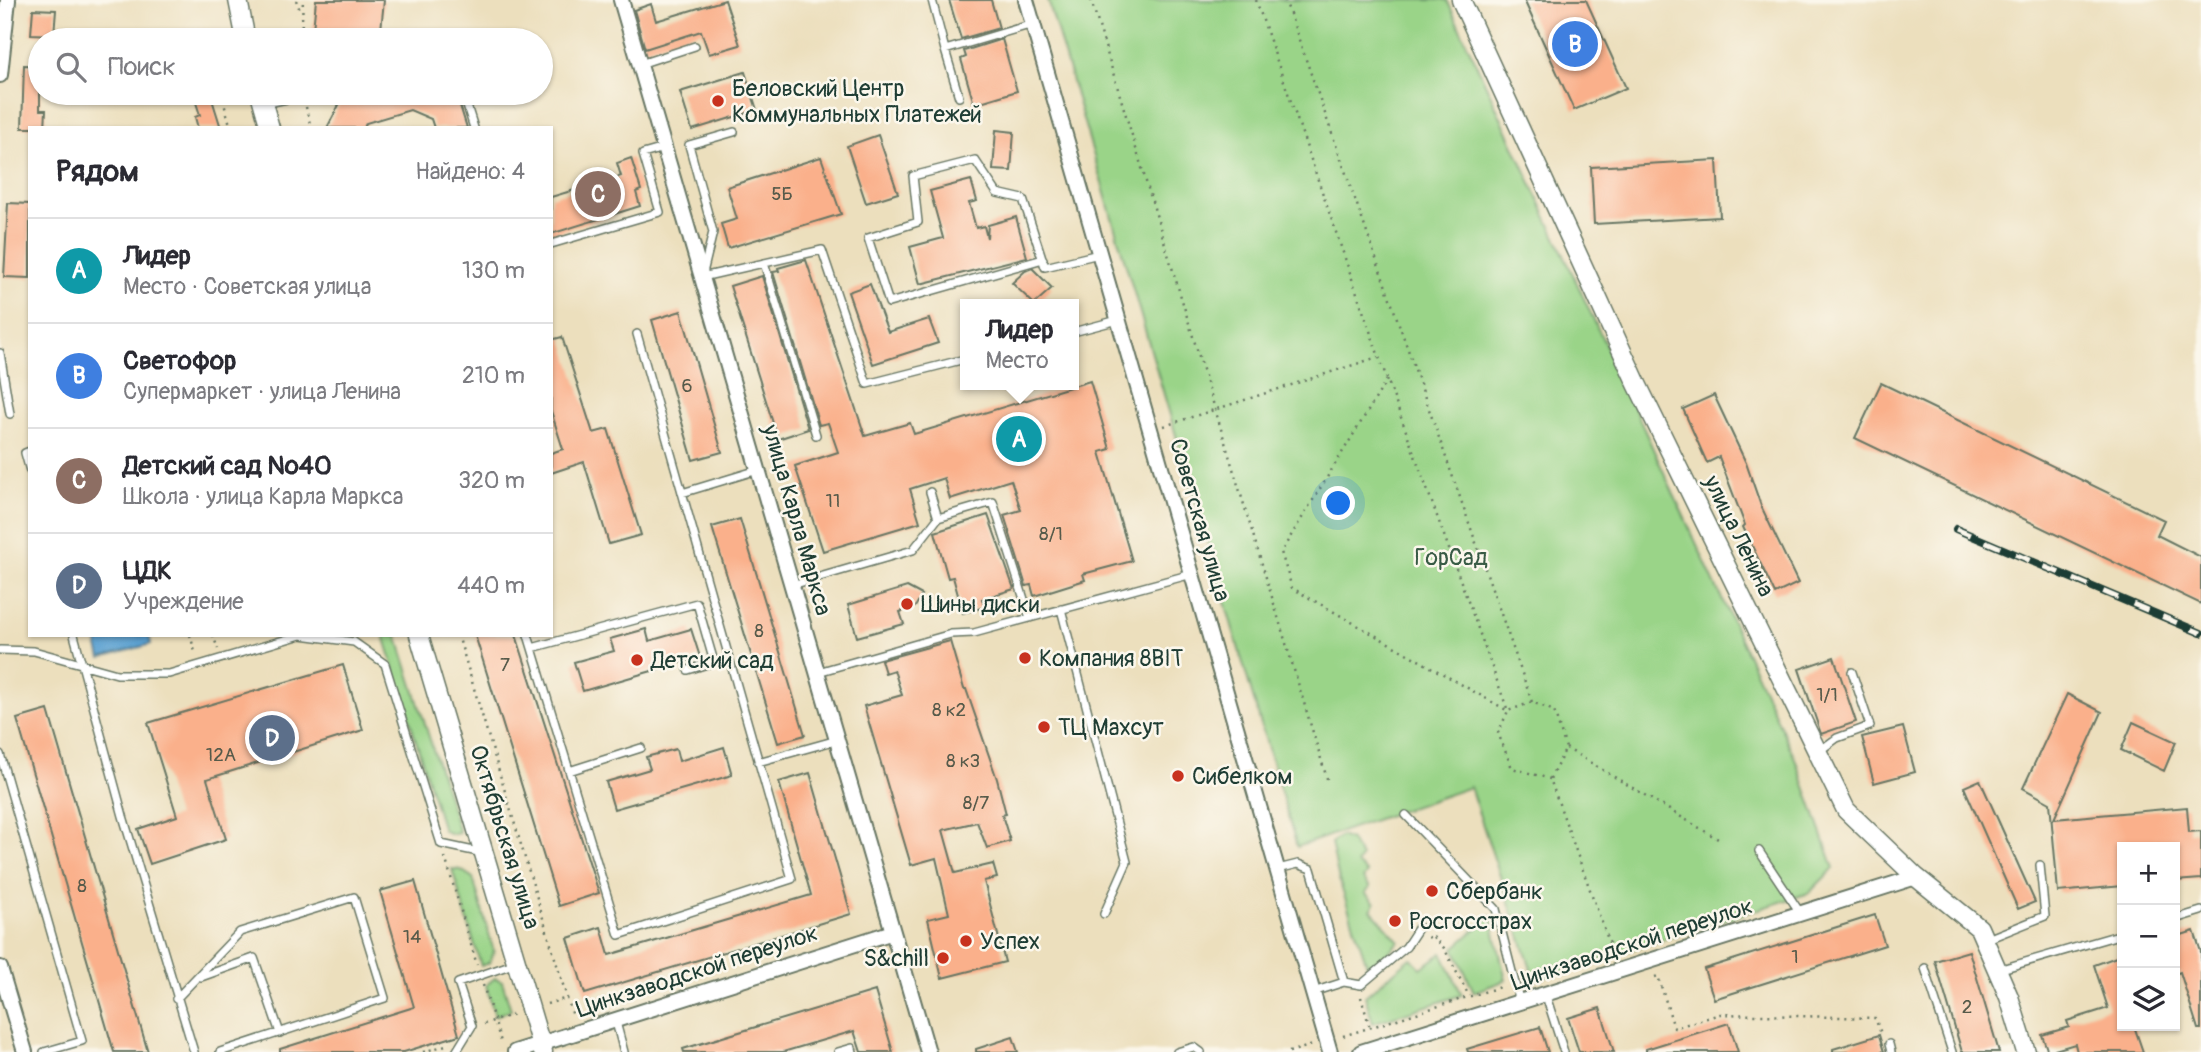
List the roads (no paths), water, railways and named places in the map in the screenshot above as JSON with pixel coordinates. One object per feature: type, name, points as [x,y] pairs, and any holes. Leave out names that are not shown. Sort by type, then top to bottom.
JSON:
[{"type":"street","points":[[0,75],[8,0]]},
{"type":"street","points":[[238,0],[244,28]]},
{"type":"street","name":"улица Карла Маркса","points":[[621,0],[929,1052]]},
{"type":"street","name":"Советская улица","points":[[1026,0],[1328,1047]]},
{"type":"street","name":"улица Ленина","points":[[1461,0],[1637,384],[1846,810],[1916,877],[1979,928],[2026,1052]]},
{"type":"street","points":[[263,105],[269,126]]},
{"type":"street","name":"Октябрьская улица","points":[[420,637],[542,1048]]},
{"type":"street","name":"Цинкзаводской переулок","points":[[1361,1052],[1521,1004],[1916,877]]},
{"type":"street","name":"Цинкзаводской переулок","points":[[515,1052],[542,1048],[893,932]]},
{"type":"street","points":[[0,968],[25,1052]]},
{"type":"lane","points":[[932,0],[959,97]]},
{"type":"lane","points":[[946,50],[1034,24]]},
{"type":"lane","points":[[640,64],[695,46]]},
{"type":"lane","points":[[467,105],[473,126]]},
{"type":"lane","points":[[734,132],[689,145],[713,232],[702,277],[822,250],[867,384],[960,360]]},
{"type":"lane","points":[[553,243],[660,212],[643,154],[664,148]]},
{"type":"lane","points":[[1043,259],[889,303],[868,238],[918,222],[913,176],[975,160],[997,193],[1023,199],[1043,259],[1045,267],[1100,254]]},
{"type":"lane","points":[[764,263],[816,435]]},
{"type":"lane","points":[[1079,330],[1119,320]]},
{"type":"lane","points":[[529,637],[619,935],[792,880],[637,334]]},
{"type":"lane","points":[[0,353],[10,414]]},
{"type":"lane","points":[[682,493],[758,470]]},
{"type":"lane","points":[[930,492],[938,518]]},
{"type":"lane","points":[[792,585],[913,550],[938,518],[993,502],[1030,618]]},
{"type":"lane","points":[[817,672],[951,634],[974,634],[1192,573]]},
{"type":"lane","points":[[532,648],[697,603],[714,662],[688,670]]},
{"type":"lane","points":[[1061,609],[1126,862],[1104,915]]},
{"type":"lane","points":[[74,637],[176,999],[194,1052]]},
{"type":"lane","points":[[0,650],[34,651],[117,674],[169,674],[294,637]]},
{"type":"lane","points":[[316,637],[354,642],[385,664],[441,844],[484,853]]},
{"type":"lane","points":[[1818,752],[1837,738],[1870,726],[1852,672]]},
{"type":"lane","points":[[758,762],[837,740]]},
{"type":"lane","points":[[569,771],[641,748]]},
{"type":"lane","points":[[0,754],[82,1041],[44,1052]]},
{"type":"lane","points":[[1406,816],[1496,909],[1521,1004]]},
{"type":"lane","points":[[1759,850],[1802,914]]},
{"type":"lane","points":[[1278,869],[1298,864],[1311,869],[1343,982]]},
{"type":"lane","points":[[1984,940],[2045,916],[2040,865]]},
{"type":"lane","points":[[176,999],[240,932],[354,897],[385,998],[220,1052]]},
{"type":"lane","points":[[2180,917],[2201,911]]},
{"type":"lane","points":[[1313,992],[1343,982],[1362,985],[1406,947],[1419,927]]},
{"type":"lane","points":[[1997,970],[2117,935]]},
{"type":"lane","points":[[197,979],[254,958],[280,1033]]},
{"type":"lane","points":[[456,1052],[472,1026],[458,983],[517,963]]},
{"type":"lane","points":[[1925,968],[1952,1052]]},
{"type":"lane","points":[[1546,996],[1564,1052]]},
{"type":"lane","points":[[616,1022],[624,1052]]},
{"type":"lane","points":[[1177,1052],[1194,1046],[1201,1052]]},
{"type":"lane","points":[[838,1052],[852,1048],[853,1052]]},
{"type":"water","points":[[96,637],[149,637],[151,644],[101,658]]},
{"type":"railway","points":[[1956,529],[2201,633]]},
{"type":"place","name":"Светофор","points":[[1575,44]]},
{"type":"place","name":"Беловский Центр Коммунальных Платежей","points":[[718,101]]},
{"type":"place","name":"Детский сад №40","points":[[598,194]]},
{"type":"place","name":"Лидер","points":[[1019,439]]},
{"type":"place","name":"Шины диски","points":[[907,604]]},
{"type":"place","name":"Компания 8BIT","points":[[1025,658]]},
{"type":"place","name":"Детский сад","points":[[637,660]]},
{"type":"place","name":"ТЦ Махсут","points":[[1044,727]]},
{"type":"place","name":"ЦДК","points":[[272,738]]},
{"type":"place","name":"Сибелком","points":[[1178,776]]},
{"type":"place","name":"Сбербанк","points":[[1432,891]]},
{"type":"place","name":"Росгосстрах","points":[[1395,921]]},
{"type":"place","name":"Успех","points":[[966,941]]},
{"type":"place","name":"S&chill","points":[[943,958]]},
{"type":"park label","name":"ГорСад","points":[[1451,557]]}]
